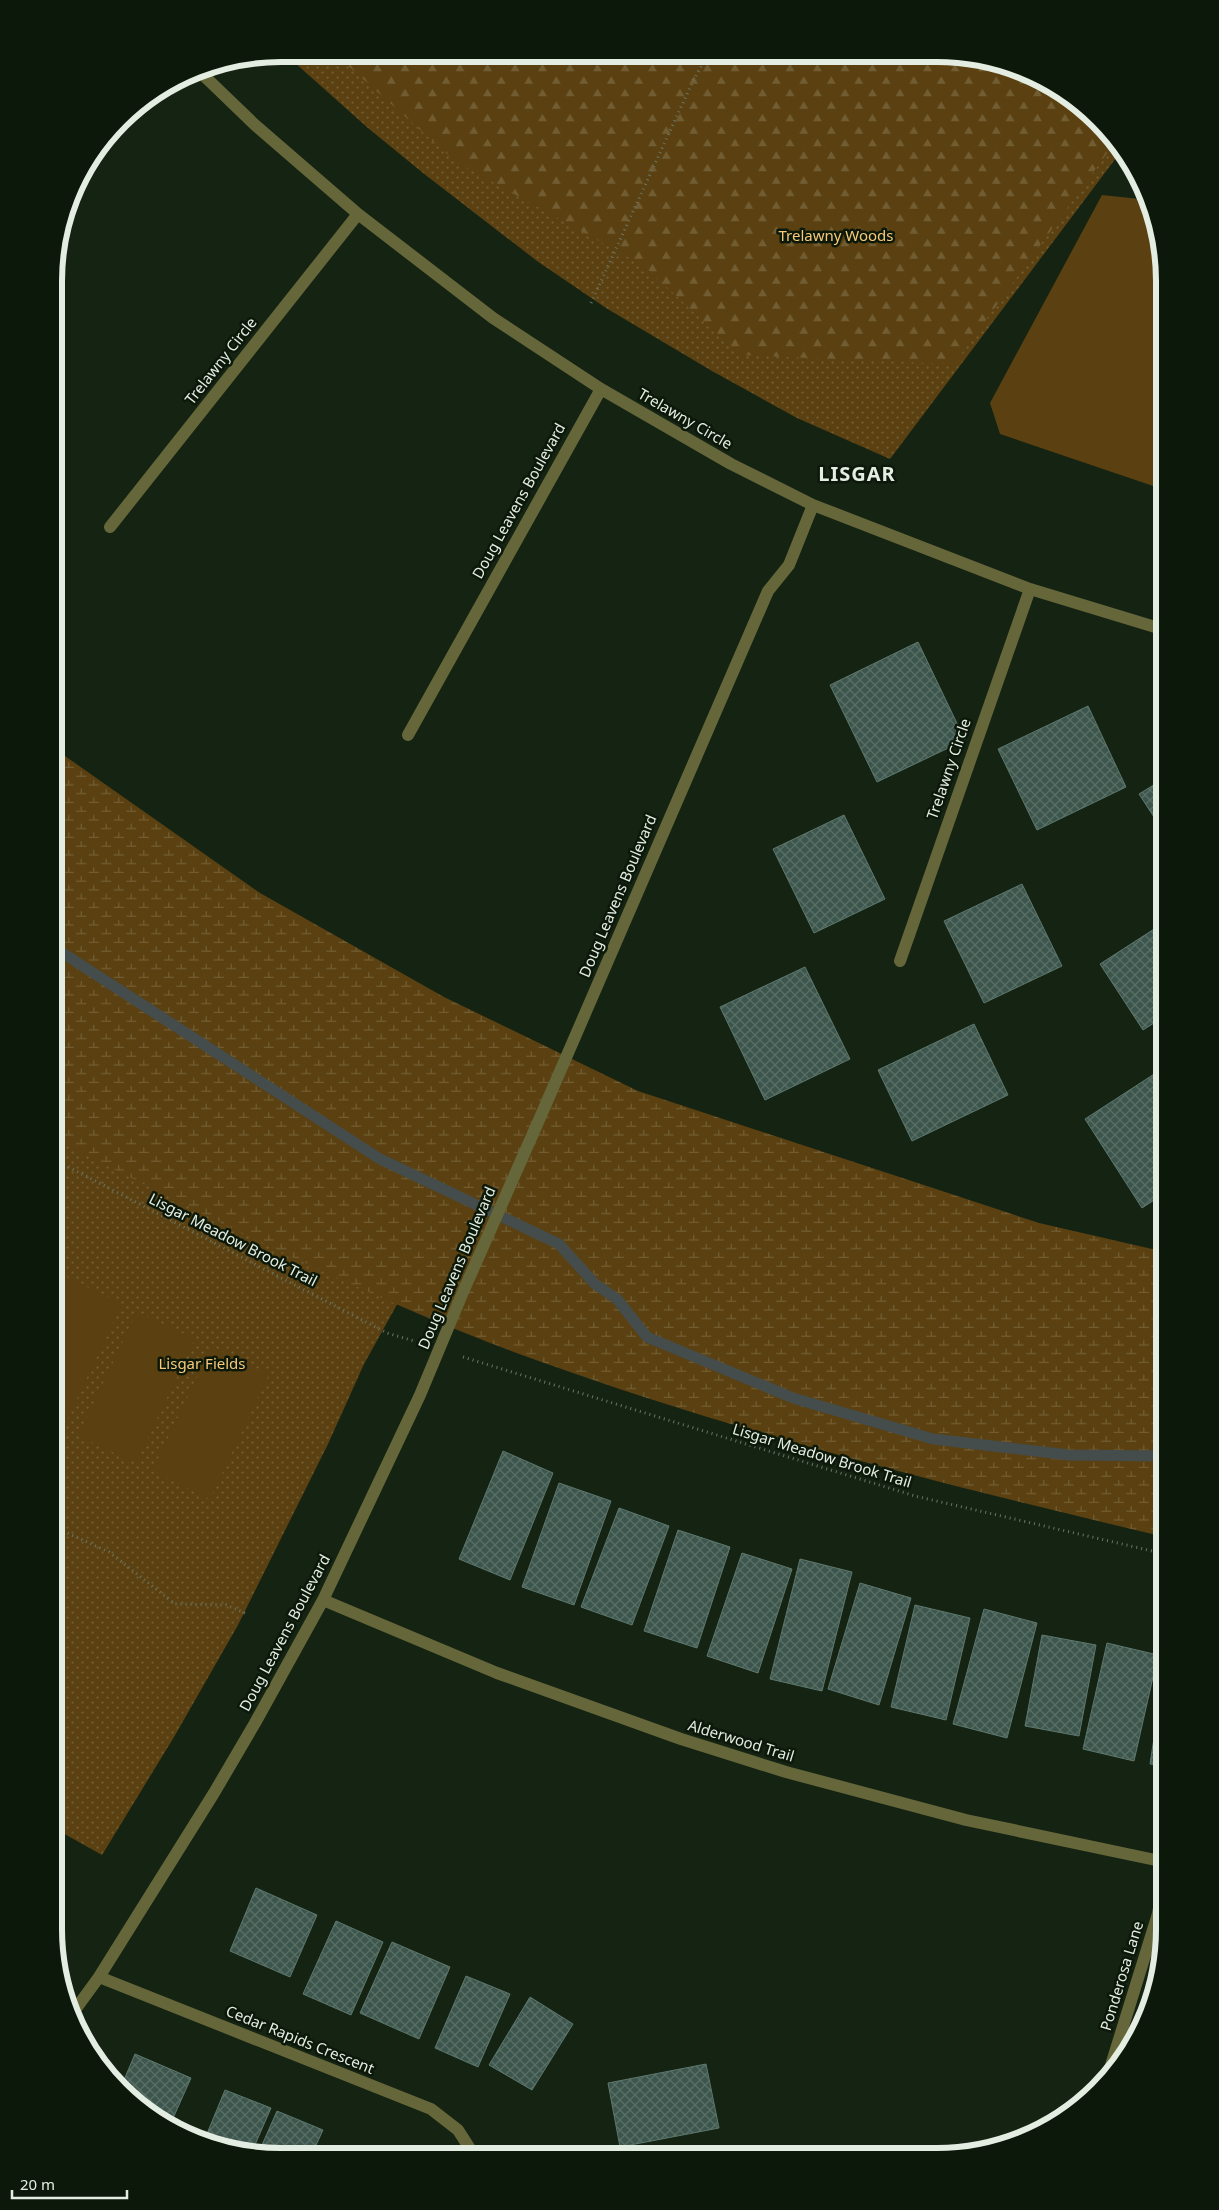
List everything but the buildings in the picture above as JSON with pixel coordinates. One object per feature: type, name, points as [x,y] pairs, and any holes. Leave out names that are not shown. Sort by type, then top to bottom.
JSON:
[{"type":"street","name":"Trelawny Circle","points":[[205,76],[260,130],[358,214],[493,318],[601,389],[731,464],[813,505],[1030,589],[1156,627]]},
{"type":"street","name":"Trelawny Circle","points":[[110,528],[358,214]]},
{"type":"street","name":"Doug Leavens Boulevard","points":[[408,735],[601,389]]},
{"type":"street","name":"Doug Leavens Boulevard","points":[[77,2007],[99,1977],[255,1724],[324,1600],[420,1395],[462,1292],[540,1120],[768,591],[789,565],[813,505]]},
{"type":"street","name":"Trelawny Circle","points":[[900,960],[1030,589]]},
{"type":"street","name":"Alderwood Trail","points":[[324,1600],[496,1673],[700,1746],[786,1772],[966,1820],[1156,1860]]},
{"type":"street","name":"Ponderosa Lane","points":[[1113,2060],[1156,1920]]},
{"type":"street","name":"Cedar Rapids Crescent","points":[[99,1977],[431,2109],[458,2130],[470,2148]]},
{"type":"path","points":[[591,303],[693,81],[704,62]]},
{"type":"path","name":"Lisgar Meadow Brook Trail","points":[[62,1164],[387,1333],[401,1337]]},
{"type":"path","name":"Lisgar Meadow Brook Trail","points":[[477,1362],[493,1365],[915,1496],[1156,1552]]},
{"type":"path","points":[[62,1531],[109,1552],[175,1604],[226,1605],[247,1614]]},
{"type":"green space","name":"Trelawny Woods","points":[[294,62],[938,62],[966,64],[1008,74],[1034,85],[1059,99],[1082,117],[1102,137],[1117,156],[890,459],[797,418],[712,371],[606,308],[537,261],[368,128]]},
{"type":"green space","name":"Trelawny Woods","points":[[344,62],[938,62],[966,64],[1008,74],[1047,92],[1082,117],[1111,148],[954,364],[740,355],[644,266],[455,161]]},
{"type":"green space","points":[[1102,195],[1140,199],[1149,225],[1156,267],[1156,487],[1000,434],[990,403]]},
{"type":"green space","points":[[62,754],[260,893],[444,997],[638,1091],[1039,1223],[1156,1250],[1156,1535],[1006,1499],[848,1458],[613,1387],[474,1337],[352,1285],[62,1143]]},
{"type":"green space","name":"Lisgar Fields","points":[[62,1140],[405,1290],[364,1364],[328,1444],[238,1625],[174,1737],[102,1855],[62,1832]]},
{"type":"green space","points":[[64,1276],[122,1304],[63,1428],[62,1428],[62,1280]]},
{"type":"green space","points":[[137,1312],[195,1339],[136,1463],[78,1436]]},
{"type":"green space","points":[[212,1347],[269,1374],[210,1499],[152,1471]]},
{"type":"waterway","points":[[62,953],[380,1159],[559,1244],[595,1284],[617,1299],[647,1337],[793,1398],[933,1439],[1069,1455],[1156,1456]]},
{"type":"district","name":"LISGAR","points":[[857,474]]}]
